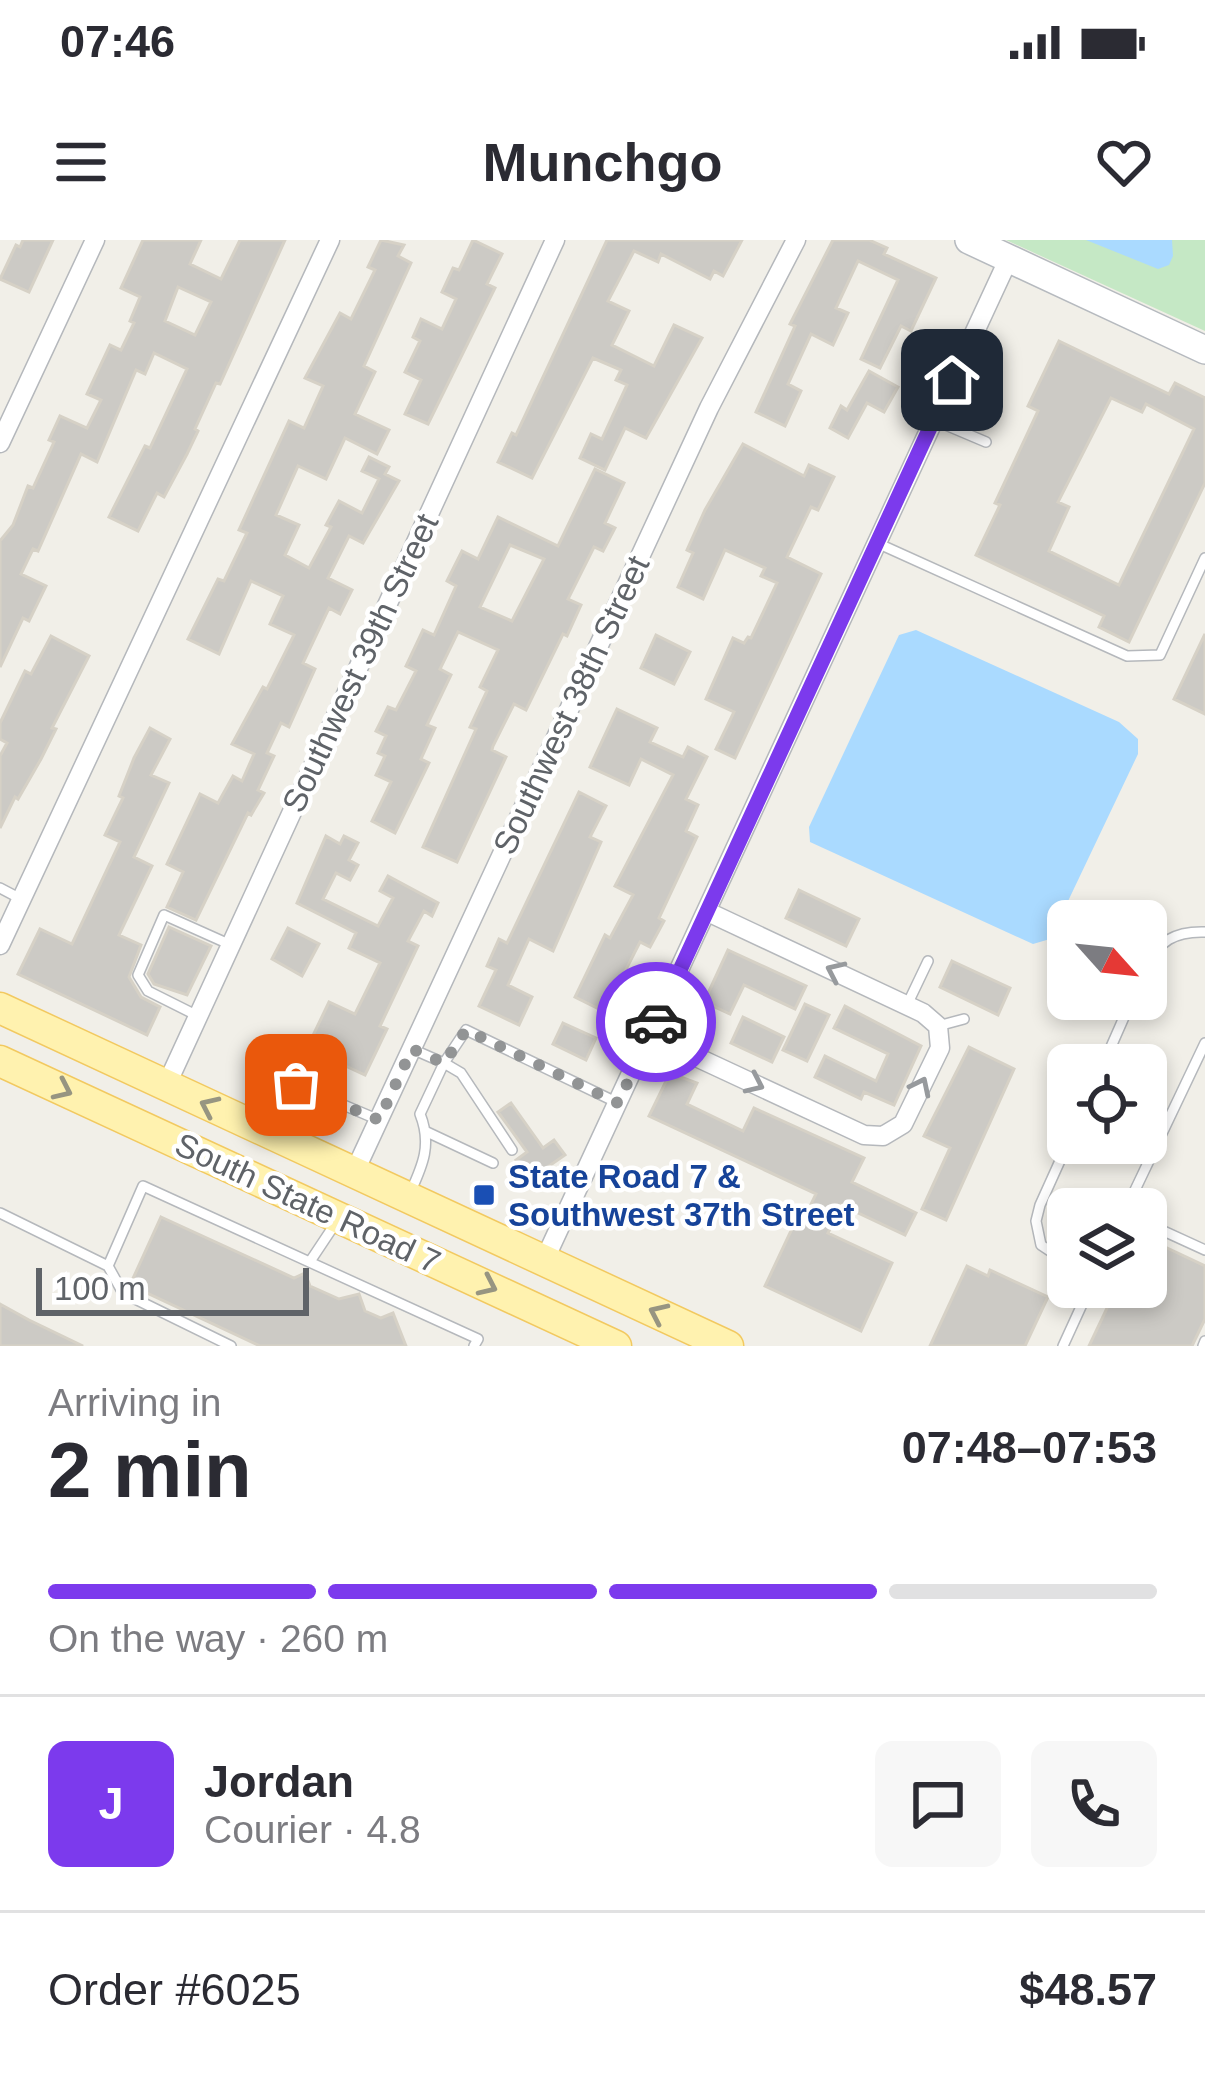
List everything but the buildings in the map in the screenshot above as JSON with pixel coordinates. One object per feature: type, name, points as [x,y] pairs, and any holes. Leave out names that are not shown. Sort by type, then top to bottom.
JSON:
[{"type":"main road","name":"South State Road 7","points":[[0,1008],[728,1346]]},
{"type":"main road","name":"South State Road 7","points":[[0,1061],[339,1217],[582,1336],[616,1346]]},
{"type":"main road","points":[[267,1184],[317,1188],[354,1173]]},
{"type":"main road","points":[[339,1217],[376,1201],[418,1203]]},
{"type":"street","points":[[0,443],[95,240]]},
{"type":"street","points":[[0,945],[330,240]]},
{"type":"street","name":"Southwest 39th Street","points":[[166,1086],[555,240]]},
{"type":"street","name":"Southwest 38th Street","points":[[354,1173],[709,408],[796,240]]},
{"type":"street","points":[[969,240],[1205,350]]},
{"type":"street","points":[[544,1261],[1009,259]]},
{"type":"street","points":[[650,1034],[864,1135],[883,1136],[903,1124],[922,1086],[940,1048],[938,1026],[907,1005],[708,912]]},
{"type":"lane","points":[[934,421],[986,442]]},
{"type":"lane","points":[[878,543],[1127,656],[1160,655],[1205,558]]},
{"type":"lane","points":[[0,888],[21,899]]},
{"type":"lane","points":[[198,1016],[148,991],[138,975],[146,953],[164,915],[231,945]]},
{"type":"lane","points":[[1167,939],[1184,932],[1205,932]]},
{"type":"lane","points":[[907,1005],[928,961]]},
{"type":"lane","points":[[938,1026],[964,1018]]},
{"type":"lane","points":[[418,1203],[428,1132],[420,1114],[466,1030],[618,1103]]},
{"type":"lane","points":[[1136,1188],[1205,1043]]},
{"type":"lane","points":[[412,1049],[461,1072],[512,1150]]},
{"type":"lane","points":[[1190,1075],[1205,1083]]},
{"type":"lane","points":[[271,1135],[296,1085],[379,1120]]},
{"type":"lane","points":[[428,1132],[493,1163]]},
{"type":"lane","points":[[108,1265],[143,1186],[478,1339],[474,1346]]},
{"type":"lane","points":[[1047,1190],[1036,1236],[1047,1252]]},
{"type":"lane","points":[[0,1213],[108,1265],[123,1293],[231,1346]]},
{"type":"lane","points":[[311,1260],[339,1217]]},
{"type":"lane","points":[[1167,1233],[1205,1250]]},
{"type":"lane","points":[[1063,1346],[1080,1308]]},
{"type":"green space","points":[[1006,240],[1205,240],[1205,331]]},
{"type":"water","points":[[1086,240],[1172,240],[1173,256],[1169,265],[1158,269]]},
{"type":"water","points":[[916,630],[1119,722],[1138,739],[1138,754],[1069,900],[1047,900],[1047,940],[1033,944],[810,842],[809,827],[899,635]]},
{"type":"way so far","points":[[296,1085],[379,1120],[412,1049],[444,1063],[466,1030],[618,1103],[656,1022]]},
{"type":"place","name":"State Road 7 & Southwest 37th Street","points":[[484,1195]]},
{"type":"route","points":[[656,1022],[952,380]]}]
